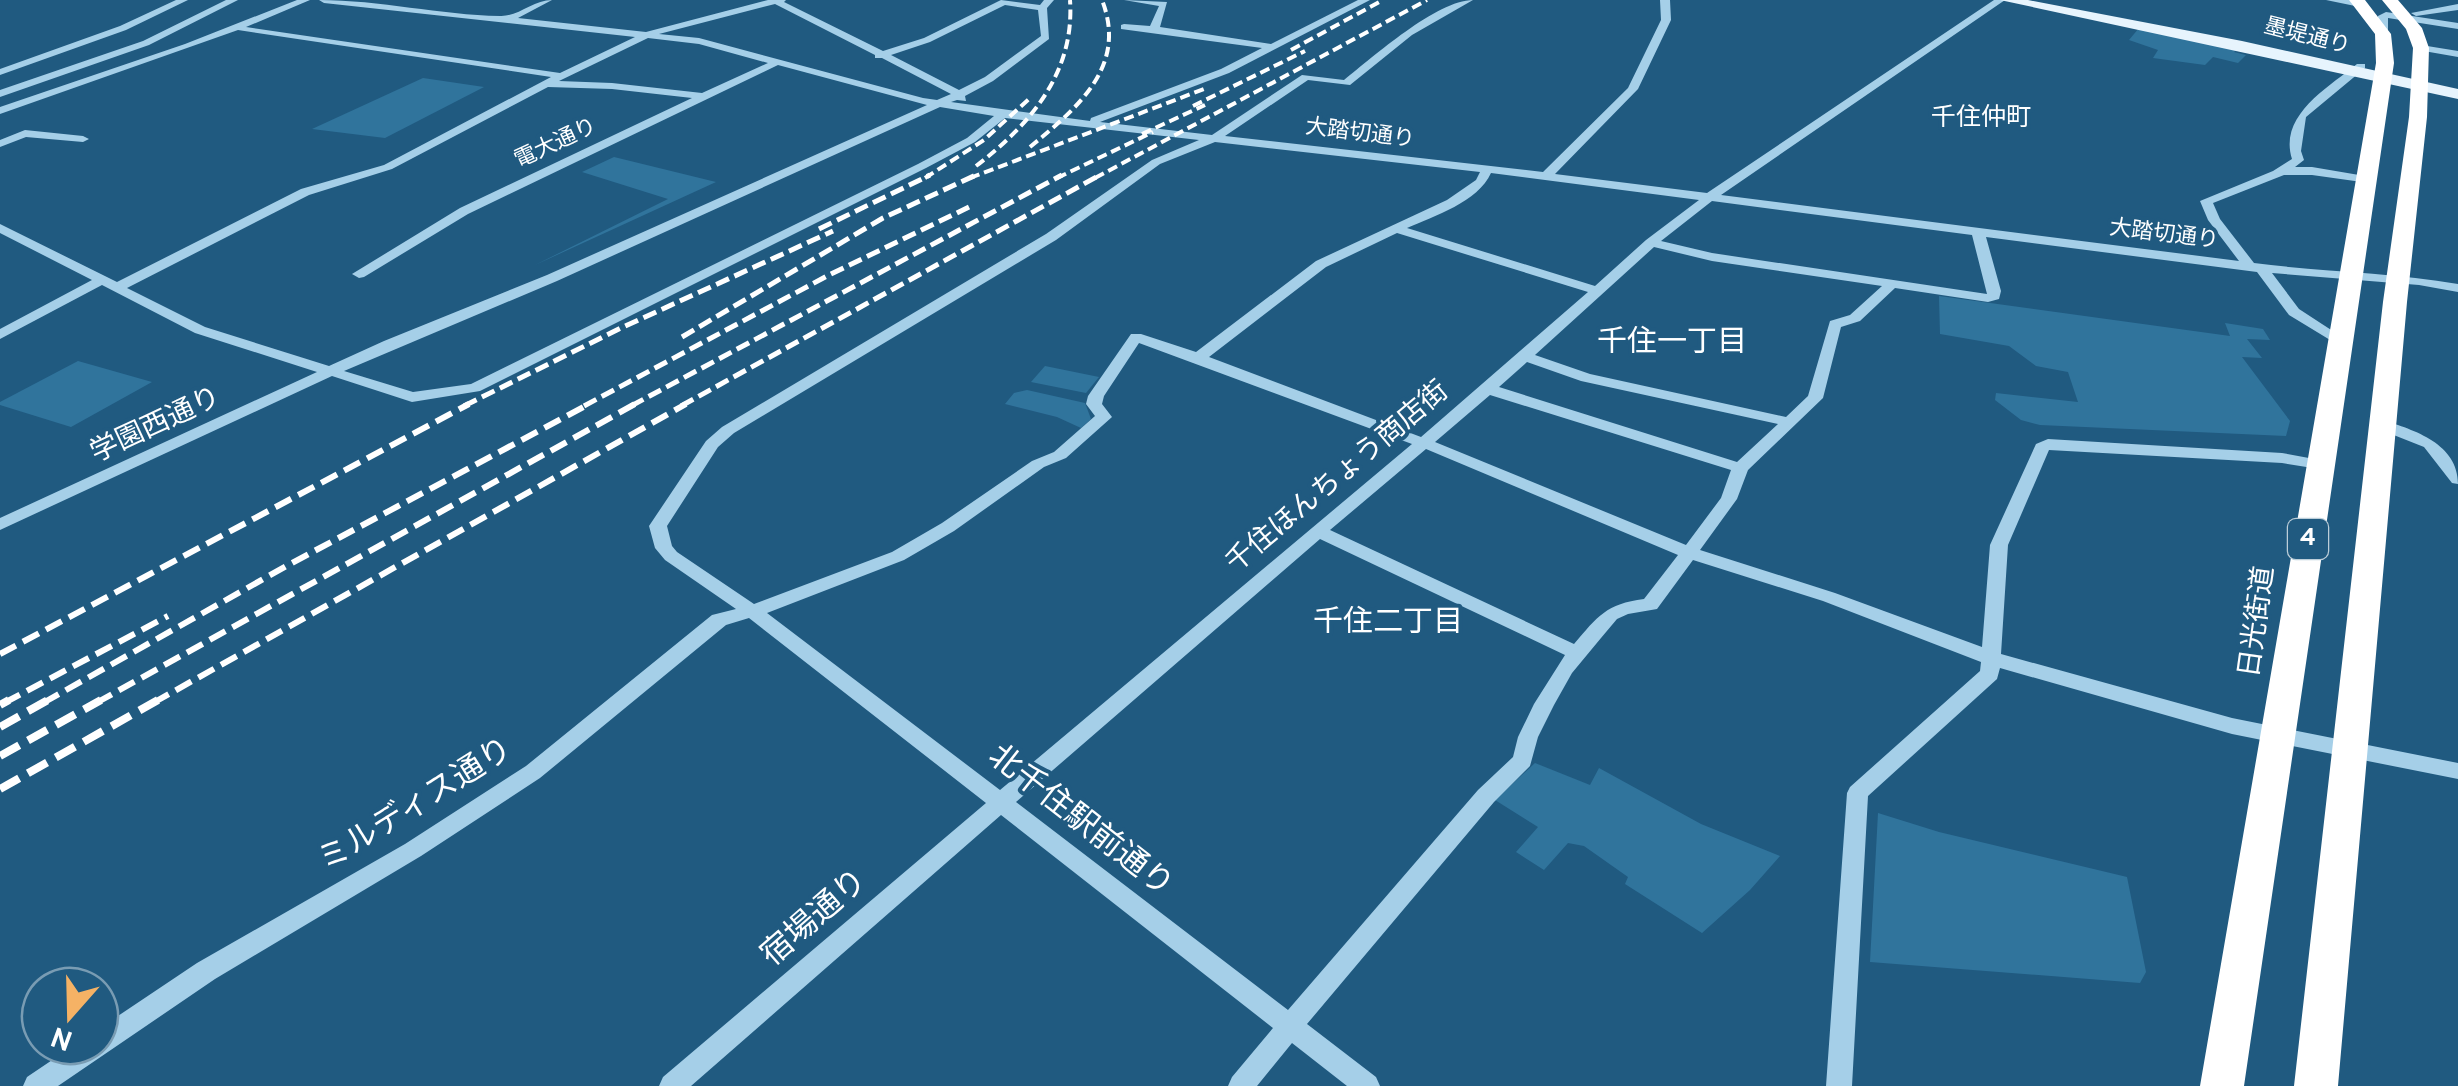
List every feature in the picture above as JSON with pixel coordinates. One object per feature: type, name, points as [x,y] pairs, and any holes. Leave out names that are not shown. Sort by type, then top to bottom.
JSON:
[{"type":"highway","points":[[2359,1],[2422,48]]},
{"type":"highway","name":"日光街道","points":[[2222,1086],[2365,180],[2370,72],[2394,25]]},
{"type":"highway","name":"4","points":[[2316,1086],[2422,48]]},
{"type":"main road","name":"墨堤通り","points":[[2004,0],[2370,72]]},
{"type":"main road","name":"墨堤通り","points":[[2032,0],[2162,23],[2458,94]]},
{"type":"street","points":[[0,72],[123,28],[183,0]]},
{"type":"street","points":[[0,94],[168,33],[233,0]]},
{"type":"street","points":[[0,111],[237,28],[305,0]]},
{"type":"street","name":"大踏切通り","points":[[324,0],[379,2],[699,41],[937,104],[1003,114],[1546,176],[2255,267],[2458,288]]},
{"type":"street","points":[[509,20],[547,0]]},
{"type":"street","points":[[118,287],[305,192],[388,166],[558,75],[647,35],[776,0],[958,94],[970,109]]},
{"type":"street","points":[[1129,0],[1164,4],[1154,29]]},
{"type":"street","points":[[1085,123],[1190,86],[1365,0]]},
{"type":"street","points":[[1216,137],[1306,78],[1346,83],[1408,34],[1468,0]]},
{"type":"street","points":[[1546,176],[1633,89],[1666,20],[1665,0]]},
{"type":"street","name":"千住ほんちょう商店街","points":[[1002,802],[1488,389],[1651,243],[1710,197],[2004,0]]},
{"type":"street","points":[[879,56],[926,40],[1004,2],[1045,4]]},
{"type":"street","name":"学園西通り","points":[[2,522],[332,370],[552,278],[989,79],[1046,37],[1045,4]]},
{"type":"street","points":[[2394,25],[2458,6]]},
{"type":"street","points":[[2394,25],[2458,26]]},
{"type":"street","points":[[1124,26],[1274,47]]},
{"type":"street","points":[[123,28],[168,33]]},
{"type":"street","points":[[237,28],[558,75]]},
{"type":"street","points":[[2422,48],[2458,54]]},
{"type":"street","name":"電大通り","points":[[359,274],[464,211],[777,62]]},
{"type":"street","points":[[2312,171],[2298,160],[2295,150],[2302,116],[2370,72]]},
{"type":"street","points":[[541,84],[612,86],[704,96]]},
{"type":"street","points":[[0,228],[200,330],[412,397],[475,388],[922,166],[970,140],[1003,114]]},
{"type":"street","points":[[0,130],[83,139]]},
{"type":"street","points":[[0,144],[25,133]]},
{"type":"street","name":"北千住駅前通り","points":[[1216,137],[1156,162],[1051,237],[712,444],[664,512],[658,526],[660,540],[671,556],[752,610],[1366,1086]]},
{"type":"street","points":[[2298,160],[2283,171],[2206,201],[2214,220],[2285,304],[2304,322],[2340,342]]},
{"type":"street","points":[[1198,358],[1321,264],[1399,230],[1469,192],[1481,182],[1487,169]]},
{"type":"street","points":[[2283,171],[2312,171],[2365,180]]},
{"type":"street","points":[[1399,230],[1597,291]]},
{"type":"street","points":[[1651,243],[1712,257],[1992,298],[1994,291],[1978,232]]},
{"type":"street","points":[[0,335],[102,280]]},
{"type":"street","points":[[1241,1086],[1486,796],[1523,760],[1528,737],[1544,704],[1577,653],[1610,615],[1624,608],[1650,605],[1730,499],[1740,468],[1815,398],[1836,324],[1856,318],[1892,284]]},
{"type":"street","name":"ミルディス通り","points":[[120,1029],[206,972],[483,805],[564,750],[718,620],[783,602],[898,556],[948,527],[1038,464],[1060,455],[1104,416],[1094,404],[1096,396],[1136,338],[1150,339],[1198,358]]},
{"type":"street","points":[[1524,356],[1601,382],[1789,422]]},
{"type":"street","points":[[1198,358],[1424,443],[1688,554],[1829,597],[1994,659],[2278,737],[2458,771]]},
{"type":"street","points":[[1488,389],[1740,468]]},
{"type":"street","points":[[2382,425],[2430,444],[2458,479]]},
{"type":"street","points":[[1839,1086],[1858,793],[1990,674],[1999,545],[2042,447],[2048,444],[2263,457],[2319,464]]},
{"type":"street","points":[[1318,531],[1577,653]]},
{"type":"street","name":"宿場通り","points":[[672,1086],[1002,802]]},
{"type":"street","name":"ミルディス通り","points":[[36,1086],[65,1066]]},
{"type":"shaded area","points":[[2139,28],[2237,49],[2234,52],[2246,55],[2238,63],[2213,57],[2205,65],[2153,58],[2158,50],[2129,40]]},
{"type":"shaded area","points":[[423,78],[484,87],[385,138],[312,129]]},
{"type":"shaded area","points":[[614,157],[716,182],[535,265],[668,199],[582,172]]},
{"type":"shaded area","points":[[1939,296],[2230,336],[2225,323],[2263,329],[2270,340],[2247,339],[2262,358],[2242,357],[2290,421],[2286,436],[2040,425],[2021,420],[1995,400],[1996,393],[2078,402],[2068,372],[2036,366],[2009,346],[1940,334]]},
{"type":"shaded area","points":[[78,361],[152,382],[71,427],[0,405],[0,402]]},
{"type":"shaded area","points":[[1045,366],[1099,377],[1086,393],[1031,382]]},
{"type":"shaded area","points":[[1027,390],[1085,403],[1091,419],[1081,428],[1057,417],[1005,404],[1014,393]]},
{"type":"shaded area","points":[[1535,763],[1590,785],[1599,768],[1701,824],[1780,856],[1750,890],[1702,933],[1625,884],[1628,877],[1584,846],[1568,843],[1544,870],[1516,852],[1538,827],[1495,800]]},
{"type":"shaded area","points":[[1878,813],[1939,832],[2127,877],[2146,972],[2140,983],[1870,962]]},
{"type":"railway","points":[[976,166],[1015,132],[1046,94],[1065,50],[1070,0]]},
{"type":"railway","points":[[1030,147],[1080,101],[1103,66],[1108,24],[1102,0]]},
{"type":"railway","points":[[1291,50],[1383,0]]},
{"type":"railway","points":[[1095,178],[1427,0]]},
{"type":"railway","points":[[1193,106],[1305,51]]},
{"type":"railway","points":[[970,178],[1204,89]]},
{"type":"railway","points":[[929,176],[984,140],[1030,98]]},
{"type":"railway","points":[[1142,134],[1205,105]]},
{"type":"railway","points":[[1057,178],[1153,132]]},
{"type":"railway","points":[[682,337],[883,218],[976,175]]},
{"type":"railway","points":[[631,406],[1062,175]]},
{"type":"railway","points":[[681,406],[1100,175]]},
{"type":"railway","points":[[819,229],[929,176]]},
{"type":"railway","points":[[925,178],[929,176]]},
{"type":"railway","points":[[584,406],[829,275],[969,207]]},
{"type":"railway","points":[[464,406],[621,328],[833,231]]},
{"type":"railway","points":[[0,654],[469,404]]},
{"type":"railway","points":[[43,703],[290,564],[589,404]]},
{"type":"railway","points":[[96,703],[635,404]]},
{"type":"railway","points":[[153,703],[686,404]]},
{"type":"railway","points":[[4,703],[168,616]]},
{"type":"railway","points":[[0,705],[9,700]]},
{"type":"railway","points":[[0,727],[48,700]]},
{"type":"railway","points":[[0,756],[101,700]]},
{"type":"railway","points":[[0,789],[158,700]]},
{"type":"district","name":"千住仲町","points":[[1981,119]]},
{"type":"district","name":"千住一丁目","points":[[1672,343]]},
{"type":"district","name":"千住二丁目","points":[[1388,623]]}]
